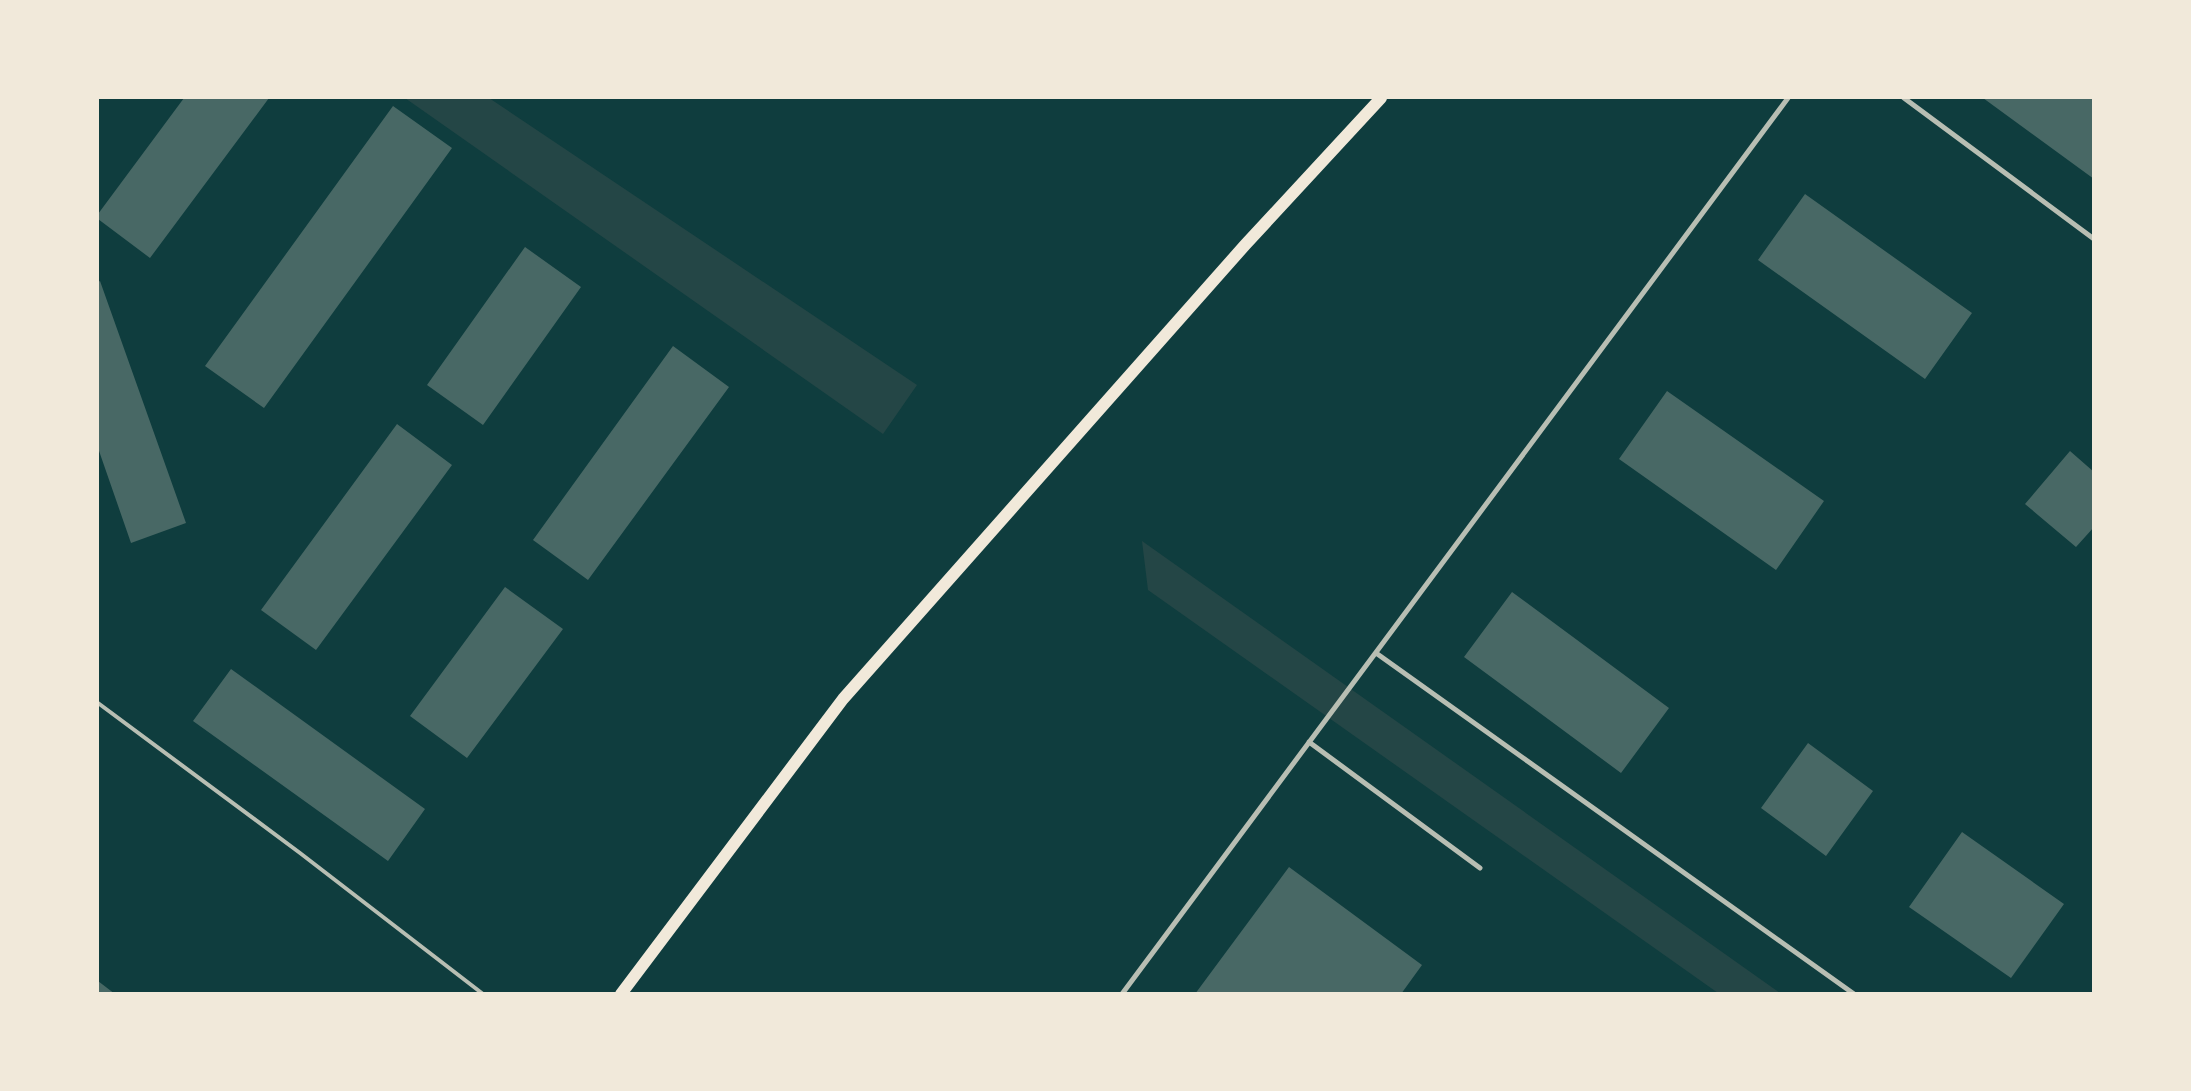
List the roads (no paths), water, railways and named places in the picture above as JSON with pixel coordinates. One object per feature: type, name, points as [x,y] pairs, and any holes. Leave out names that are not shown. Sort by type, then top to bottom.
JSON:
[{"type":"main road","points":[[621,994],[843,699],[1239,252],[1381,98]]},
{"type":"street","points":[[1122,994],[1788,98]]},
{"type":"street","points":[[1904,98],[2094,239]]},
{"type":"street","points":[[1376,653],[1854,994]]},
{"type":"street","points":[[1309,742],[1480,868]]},
{"type":"lane","points":[[98,703],[300,853],[483,994]]}]
